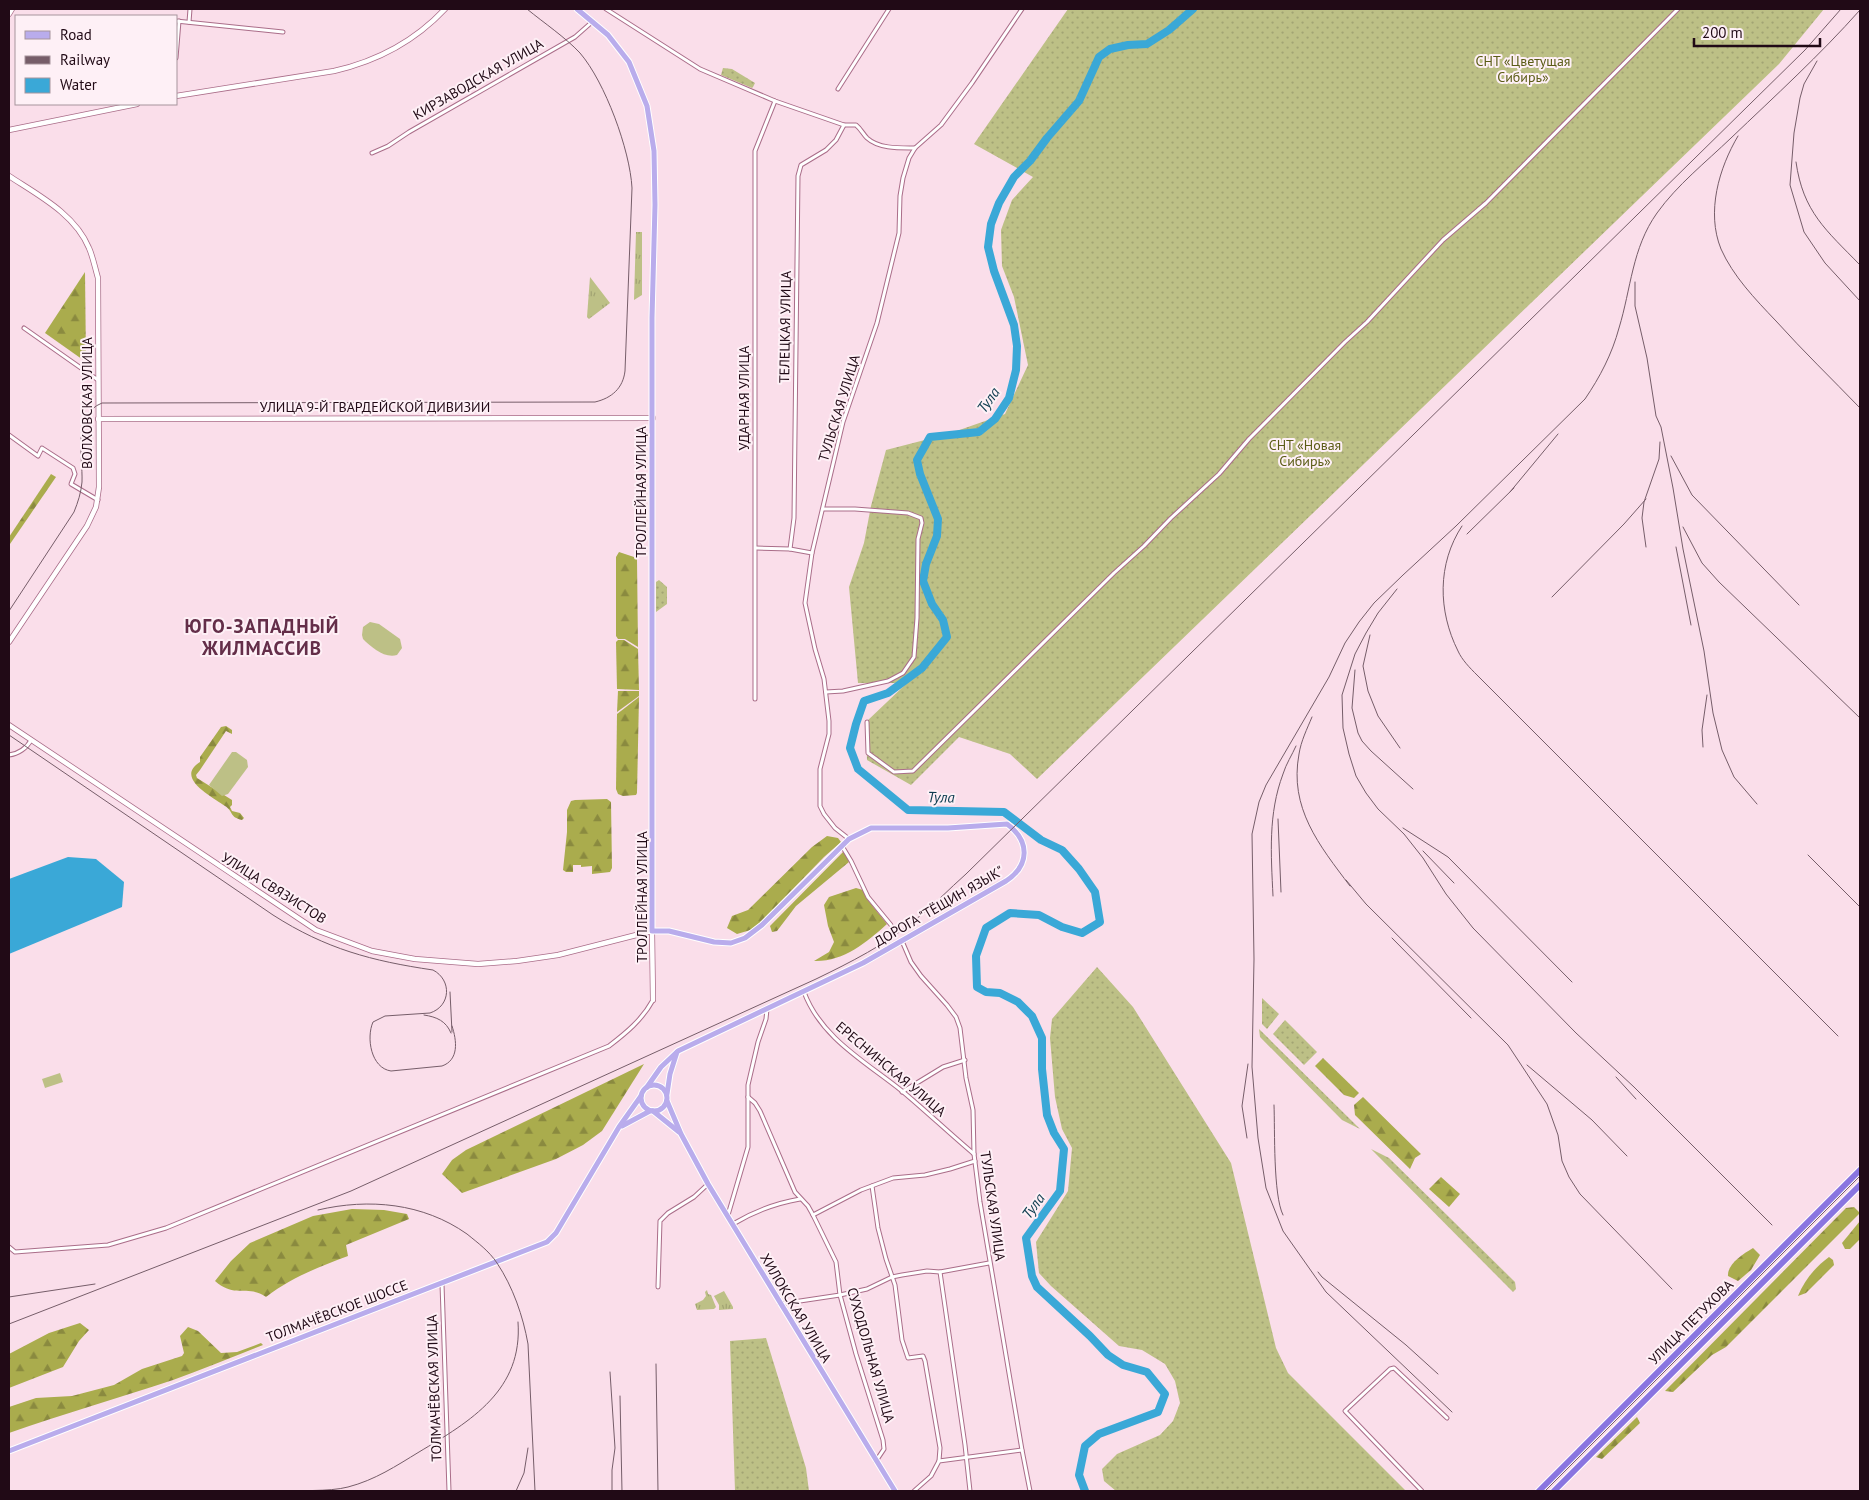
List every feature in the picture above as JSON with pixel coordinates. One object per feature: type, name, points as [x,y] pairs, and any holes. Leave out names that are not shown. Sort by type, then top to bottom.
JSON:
[{"type":"highway","name":"УЛИЦА ПЕТУХОВА","points":[[1539,1491],[1860,1170]]},
{"type":"highway","name":"УЛИЦА ПЕТУХОВА","points":[[1554,1491],[1860,1185]]},
{"type":"highway","points":[[1819,1211],[1826,1219]]},
{"type":"highway","points":[[1794,1236],[1802,1244]]},
{"type":"main road","points":[[9,14],[12,9]]},
{"type":"main road","points":[[178,96],[334,71],[359,65],[385,55],[405,44],[445,9]]},
{"type":"main road","name":"ТРОЛЛЕЙНАЯ УЛИЦА","points":[[577,9],[608,35],[629,62],[645,99],[652,130],[655,178],[652,318],[652,1000]]},
{"type":"main road","points":[[9,130],[132,105]]},
{"type":"main road","name":"ВОЛХОВСКАЯ УЛИЦА","points":[[9,176],[50,204],[74,224],[88,247],[98,278],[98,500],[92,517],[82,535],[9,642]]},
{"type":"main road","name":"УЛИЦА 9-Й ГВАРДЕЙСКОЙ ДИВИЗИИ","points":[[98,419],[653,418]]},
{"type":"main road","name":"УЛИЦА СВЯЗИСТОВ","points":[[9,725],[316,930],[360,948],[408,958],[478,964],[558,955],[652,932]]},
{"type":"main road","name":"ДОРОГА \"ТЁЩИН ЯЗЫК\"","points":[[647,1087],[661,1066],[678,1051],[863,963],[1006,881],[1017,872],[1024,858],[1023,847],[1014,829],[1007,824],[948,828],[877,827],[865,830],[848,839],[762,925],[745,938],[731,943],[714,942],[669,931],[652,932]]},
{"type":"main road","points":[[619,1127],[651,1111],[659,1110],[664,1106],[670,1074],[678,1051]]},
{"type":"main road","points":[[660,1086],[665,1090],[681,1134],[666,1120],[645,1107],[641,1096],[647,1087],[660,1086]]},
{"type":"main road","name":"ТОЛМАЧЁВСКОЕ ШОССЕ","points":[[9,1451],[547,1242],[556,1233],[619,1127],[641,1096]]},
{"type":"main road","name":"ХИЛОКСКАЯ УЛИЦА","points":[[681,1134],[708,1184],[895,1491]]},
{"type":"street","points":[[189,22],[190,9]]},
{"type":"street","points":[[606,9],[700,69],[775,101],[844,125],[856,125],[868,138],[880,145],[915,148]]},
{"type":"street","points":[[838,90],[889,9]]},
{"type":"street","name":"ТУЛЬСКАЯ УЛИЦА","points":[[848,839],[835,828],[820,806],[820,769],[829,734],[826,692],[805,603],[812,553],[843,422],[878,323],[899,233],[899,212],[903,178],[909,158],[915,148],[941,125],[1022,9]]},
{"type":"street","points":[[867,722],[868,753],[894,772],[914,772],[1114,573],[1144,546],[1170,518],[1219,474],[1249,439],[1367,322],[1444,240],[1486,203],[1678,9]]},
{"type":"street","points":[[178,21],[283,32]]},
{"type":"street","name":"КИРЗАВОДСКАЯ УЛИЦА","points":[[372,153],[388,146],[408,132],[575,37],[593,22]]},
{"type":"street","name":"УДАРНАЯ УЛИЦА","points":[[755,699],[756,206],[754,172],[755,151],[775,101]]},
{"type":"street","name":"ТЕЛЕЦКАЯ УЛИЦА","points":[[790,549],[794,518],[798,176],[801,165],[826,150],[836,140],[844,125]]},
{"type":"street","points":[[24,328],[98,381]]},
{"type":"street","points":[[9,435],[38,456],[42,448],[72,468],[75,474],[71,484],[98,500]]},
{"type":"street","points":[[823,509],[908,513],[921,518],[922,523],[918,539],[917,618],[914,657],[903,674],[888,681],[843,691],[826,692]]},
{"type":"street","points":[[756,548],[790,549],[812,553]]},
{"type":"street","points":[[9,755],[26,747],[32,740]]},
{"type":"street","points":[[842,846],[852,861],[868,897],[891,925]]},
{"type":"street","name":"ТУЛЬСКАЯ УЛИЦА","points":[[902,941],[921,976],[956,1017],[963,1041],[966,1078],[974,1110],[974,1154],[989,1263],[1030,1491]]},
{"type":"street","name":"ЕРЕСНИНСКАЯ УЛИЦА","points":[[804,992],[826,1030],[974,1154]]},
{"type":"street","points":[[9,1247],[15,1252],[108,1245],[166,1228],[609,1046],[626,1033],[645,1014],[652,1000]]},
{"type":"street","points":[[728,1215],[748,1147],[748,1085],[767,1009]]},
{"type":"street","points":[[902,1092],[943,1067],[965,1060]]},
{"type":"street","name":"СУХОДОЛЬНАЯ УЛИЦА","points":[[748,1097],[760,1111],[790,1182],[800,1199],[814,1215],[836,1262],[840,1295],[856,1354],[882,1432],[884,1449],[876,1461]]},
{"type":"street","points":[[814,1215],[841,1200],[894,1178],[950,1170],[975,1161]]},
{"type":"street","points":[[658,1287],[660,1221],[668,1213],[694,1197],[708,1184]]},
{"type":"street","points":[[872,1186],[878,1228],[895,1285],[902,1340],[908,1358],[923,1356],[925,1361],[940,1448],[939,1461],[932,1476],[914,1491]]},
{"type":"street","points":[[733,1224],[773,1206],[800,1199]]},
{"type":"street","points":[[780,1304],[840,1295],[866,1289],[892,1278],[927,1271],[940,1272],[989,1263]]},
{"type":"street","points":[[940,1272],[970,1491]]},
{"type":"street","name":"ТОЛМАЧЁВСКАЯ УЛИЦА","points":[[442,1284],[449,1491]]},
{"type":"street","points":[[1422,1491],[1345,1411],[1390,1369],[1394,1368],[1447,1418]]},
{"type":"street","points":[[939,1461],[1022,1450]]},
{"type":"green space","points":[[1068,9],[1824,9],[1779,64],[1037,779],[1010,754],[959,737],[911,785],[867,760],[866,722],[907,683],[858,683],[849,587],[864,543],[871,506],[886,450],[948,434],[1005,414],[1028,365],[1014,297],[1002,266],[1001,230],[1012,200],[1033,177],[974,144]]},
{"type":"green space","points":[[723,68],[732,69],[755,83],[753,87],[721,75]]},
{"type":"green space","points":[[636,232],[642,232],[642,295],[634,300]]},
{"type":"green space","points":[[85,272],[86,362],[45,333]]},
{"type":"green space","points":[[590,277],[610,303],[589,319],[587,317]]},
{"type":"green space","points":[[51,474],[56,477],[10,544],[9,537]]},
{"type":"green space","points":[[619,552],[637,559],[638,647],[625,639],[618,639],[616,636],[616,557]]},
{"type":"green space","points":[[659,580],[667,587],[667,604],[656,612],[656,582]]},
{"type":"green space","points":[[370,622],[379,624],[400,639],[402,648],[397,655],[383,654],[363,639],[363,627]]},
{"type":"green space","points":[[624,640],[638,649],[639,690],[617,689],[616,642]]},
{"type":"green space","points":[[618,691],[639,691],[639,696],[617,712]]},
{"type":"green space","points":[[639,697],[637,793],[636,795],[623,796],[618,794],[616,789],[617,714]]},
{"type":"green space","points":[[226,726],[232,730],[232,734],[226,731],[196,775],[197,778],[232,800],[230,807],[232,811],[240,813],[244,818],[242,820],[233,816],[228,808],[198,787],[193,781],[191,774],[193,768],[200,762],[200,757],[221,727]]},
{"type":"green space","points":[[232,752],[236,752],[247,760],[248,767],[228,794],[222,796],[209,785]]},
{"type":"green space","points":[[607,799],[611,802],[612,868],[610,872],[592,874],[592,866],[581,867],[581,865],[573,865],[573,872],[563,870],[567,810],[571,801]]},
{"type":"green space","points":[[827,836],[838,838],[841,842],[754,929],[737,934],[727,928],[732,916],[748,910],[812,847]]},
{"type":"green space","points":[[844,851],[849,862],[796,906],[777,931],[772,932],[770,926]]},
{"type":"green space","points":[[856,888],[863,890],[867,899],[887,924],[871,938],[844,955],[814,961],[829,952],[834,942],[828,926],[824,905],[829,897]]},
{"type":"green space","points":[[1097,967],[1133,1007],[1231,1163],[1276,1348],[1288,1373],[1406,1491],[1116,1491],[1104,1481],[1102,1469],[1117,1454],[1160,1435],[1173,1421],[1180,1403],[1175,1381],[1165,1364],[1142,1350],[1119,1346],[1051,1286],[1039,1273],[1036,1242],[1068,1191],[1072,1148],[1062,1129],[1055,1097],[1050,1038],[1052,1019]]},
{"type":"green space","points":[[1262,998],[1279,1014],[1267,1029],[1262,1024]]},
{"type":"green space","points":[[1285,1020],[1317,1052],[1304,1065],[1273,1034]]},
{"type":"green space","points":[[1259,1029],[1360,1129],[1342,1120],[1260,1037]]},
{"type":"green space","points":[[1323,1058],[1359,1093],[1354,1098],[1344,1095],[1315,1066]]},
{"type":"green space","points":[[644,1064],[602,1131],[583,1145],[556,1159],[462,1193],[442,1174],[452,1160],[466,1150]]},
{"type":"green space","points":[[60,1073],[63,1082],[45,1088],[42,1079]]},
{"type":"green space","points":[[1363,1097],[1421,1154],[1415,1158],[1410,1169],[1355,1115],[1354,1105]]},
{"type":"green space","points":[[1371,1149],[1389,1158],[1515,1282],[1516,1289],[1513,1292]]},
{"type":"green space","points":[[1441,1177],[1460,1194],[1449,1207],[1429,1189]]},
{"type":"green space","points":[[1854,1207],[1860,1213],[1726,1347],[1712,1355],[1673,1392],[1665,1391],[1846,1208]]},
{"type":"green space","points":[[352,1209],[384,1210],[407,1214],[409,1219],[346,1245],[348,1256],[296,1278],[266,1297],[259,1293],[235,1291],[215,1281],[231,1261],[250,1243],[313,1216]]},
{"type":"green space","points":[[1860,1221],[1860,1239],[1850,1249],[1845,1249],[1842,1243]]},
{"type":"green space","points":[[1753,1248],[1760,1255],[1751,1270],[1738,1281],[1728,1276],[1733,1263]]},
{"type":"green space","points":[[1829,1257],[1833,1260],[1834,1265],[1806,1293],[1798,1296],[1810,1275]]},
{"type":"green space","points":[[707,1290],[716,1307],[714,1309],[697,1310],[695,1304],[703,1300]]},
{"type":"green space","points":[[724,1291],[733,1309],[719,1310],[719,1305],[714,1296]]},
{"type":"green space","points":[[80,1323],[89,1330],[79,1341],[63,1367],[9,1388],[9,1354],[49,1333]]},
{"type":"green space","points":[[188,1327],[198,1331],[221,1353],[237,1352],[261,1343],[263,1345],[173,1380],[9,1433],[9,1407],[36,1398],[72,1396],[114,1385],[142,1369],[182,1356],[184,1353],[180,1336]]},
{"type":"green space","points":[[766,1338],[806,1468],[809,1491],[735,1491],[730,1341]]},
{"type":"green space","points":[[1637,1417],[1640,1423],[1602,1459],[1596,1457]]},
{"type":"water","points":[[68,857],[96,859],[124,882],[122,907],[9,954],[9,879]]},
{"type":"waterway","name":"Тула","points":[[1085,1491],[1079,1475],[1085,1446],[1099,1434],[1158,1412],[1165,1394],[1147,1372],[1123,1365],[1108,1355],[1037,1287],[1032,1276],[1026,1238],[1060,1191],[1064,1149],[1054,1133],[1047,1115],[1042,1069],[1042,1038],[1032,1016],[1018,1002],[1000,993],[986,992],[977,987],[976,956],[986,928],[1010,913],[1039,915],[1062,927],[1082,933],[1100,922],[1095,892],[1079,869],[1062,850],[1041,840],[1004,812],[908,810],[858,769],[850,748],[864,701],[888,693],[922,668],[947,637],[943,620],[932,604],[923,581],[926,564],[937,536],[938,519],[920,474],[917,460],[930,437],[979,432],[995,419],[1009,398],[1016,370],[1017,346],[1014,325],[994,271],[988,247],[991,224],[999,203],[1014,177],[1030,161],[1079,101],[1099,57],[1110,49],[1128,45],[1147,44],[1169,30],[1193,9]]},
{"type":"tram line","points":[[9,611],[74,512],[82,482],[81,437],[83,426],[86,417],[102,403],[595,402],[607,398],[616,391],[622,382],[625,371],[632,188],[627,155],[607,98],[589,66],[574,47],[527,9]]},
{"type":"tram line","points":[[9,735],[293,927],[312,937],[350,952],[370,958],[433,970],[439,974],[444,980],[447,993],[442,1005],[437,1010],[430,1013],[385,1016],[373,1022],[370,1044],[375,1058],[384,1069],[391,1071],[442,1066],[448,1063],[454,1055],[456,1044],[452,1026]]},
{"type":"tram line","points":[[450,992],[452,1032]]},
{"type":"tram line","points":[[424,1015],[441,1020],[447,1025],[451,1033]]},
{"type":"tram line","points":[[1545,1491],[1860,1176]]},
{"type":"railway","points":[[9,1324],[351,1191],[816,979],[867,952],[904,929],[966,874],[1805,50],[1841,9]]},
{"type":"railway","points":[[1452,1412],[1326,1292],[1283,1231],[1266,1188],[1258,1138],[1252,1067],[1254,959],[1252,834],[1259,802],[1266,785],[1329,677],[1345,643],[1374,603],[1456,526],[1585,399],[1601,374],[1613,347],[1637,254],[1642,240],[1657,213],[1683,183],[1797,75],[1860,10]]},
{"type":"railway","points":[[1817,61],[1804,84],[1800,98],[1794,133],[1790,185],[1804,232],[1825,263],[1860,301]]},
{"type":"railway","points":[[1738,136],[1725,162],[1717,191],[1715,220],[1721,249],[1738,278],[1753,296],[1860,408]]},
{"type":"railway","points":[[1796,162],[1799,179],[1810,207],[1827,230],[1860,265]]},
{"type":"railway","points":[[1635,282],[1635,306],[1647,358],[1656,416],[1661,427],[1673,488],[1683,549],[1704,651],[1713,713],[1722,750],[1734,777],[1757,804]]},
{"type":"railway","points":[[1510,492],[1558,434]]},
{"type":"railway","points":[[1646,547],[1642,518],[1644,502],[1659,459],[1660,442]]},
{"type":"railway","points":[[1671,456],[1692,495],[1799,605]]},
{"type":"railway","points":[[1467,534],[1514,488]]},
{"type":"railway","points":[[1552,597],[1646,499]]},
{"type":"railway","points":[[1462,526],[1448,556],[1443,588],[1444,604],[1451,636],[1464,661],[1838,1036]]},
{"type":"railway","points":[[1683,527],[1702,563],[1719,582],[1860,718]]},
{"type":"railway","points":[[1676,547],[1691,625]]},
{"type":"railway","points":[[1397,589],[1378,613],[1355,654],[1342,695],[1343,728],[1349,754],[1356,776],[1366,793],[1378,809],[1404,834],[1423,858],[1446,894],[1473,928],[1576,1033],[1634,1087],[1772,1225]]},
{"type":"railway","points":[[1370,635],[1363,666],[1368,691],[1378,716],[1400,748]]},
{"type":"railway","points":[[1355,670],[1352,708],[1358,733],[1371,751],[1413,789]]},
{"type":"railway","points":[[1703,747],[1702,730],[1707,695]]},
{"type":"railway","points":[[1312,717],[1299,754],[1298,792],[1309,825],[1328,856],[1350,886]]},
{"type":"railway","points":[[1273,896],[1272,834],[1275,804],[1284,770],[1296,746]]},
{"type":"railway","points":[[1278,819],[1281,892]]},
{"type":"railway","points":[[1403,828],[1448,857],[1572,982]]},
{"type":"railway","points":[[1423,851],[1454,883]]},
{"type":"railway","points":[[1808,855],[1860,907]]},
{"type":"railway","points":[[1346,880],[1366,904],[1508,1045],[1547,1104],[1558,1135],[1562,1161],[1569,1177],[1580,1194],[1672,1289]]},
{"type":"railway","points":[[1392,938],[1471,1018]]},
{"type":"railway","points":[[1247,1138],[1242,1106],[1248,1064]]},
{"type":"railway","points":[[1527,1065],[1592,1120],[1627,1156]]},
{"type":"railway","points":[[1616,1077],[1636,1099]]},
{"type":"railway","points":[[1274,1105],[1276,1178],[1283,1215]]},
{"type":"railway","points":[[318,1210],[337,1206],[376,1204],[395,1206],[432,1215],[467,1234],[494,1259],[503,1272],[517,1302],[528,1344],[535,1491]]},
{"type":"railway","points":[[1318,1272],[1438,1374]]},
{"type":"railway","points":[[9,1297],[95,1284]]},
{"type":"railway","points":[[276,1491],[332,1490],[358,1484],[394,1467],[457,1428],[490,1401],[503,1385],[512,1367],[517,1346],[518,1322]]},
{"type":"railway","points":[[656,1364],[658,1491]]},
{"type":"railway","points":[[610,1372],[615,1448],[612,1491]]},
{"type":"railway","points":[[620,1396],[622,1491]]},
{"type":"railway","points":[[516,1491],[524,1473],[528,1448]]},
{"type":"district","name":"ЮГО-ЗАПАДНЫЙ ЖИЛМАССИВ","points":[[262,637]]},
{"type":"park label","name":"СНТ «Цветущая Сибирь»","points":[[1523,69]]},
{"type":"park label","name":"СНТ «Новая Сибирь»","points":[[1305,454]]}]
